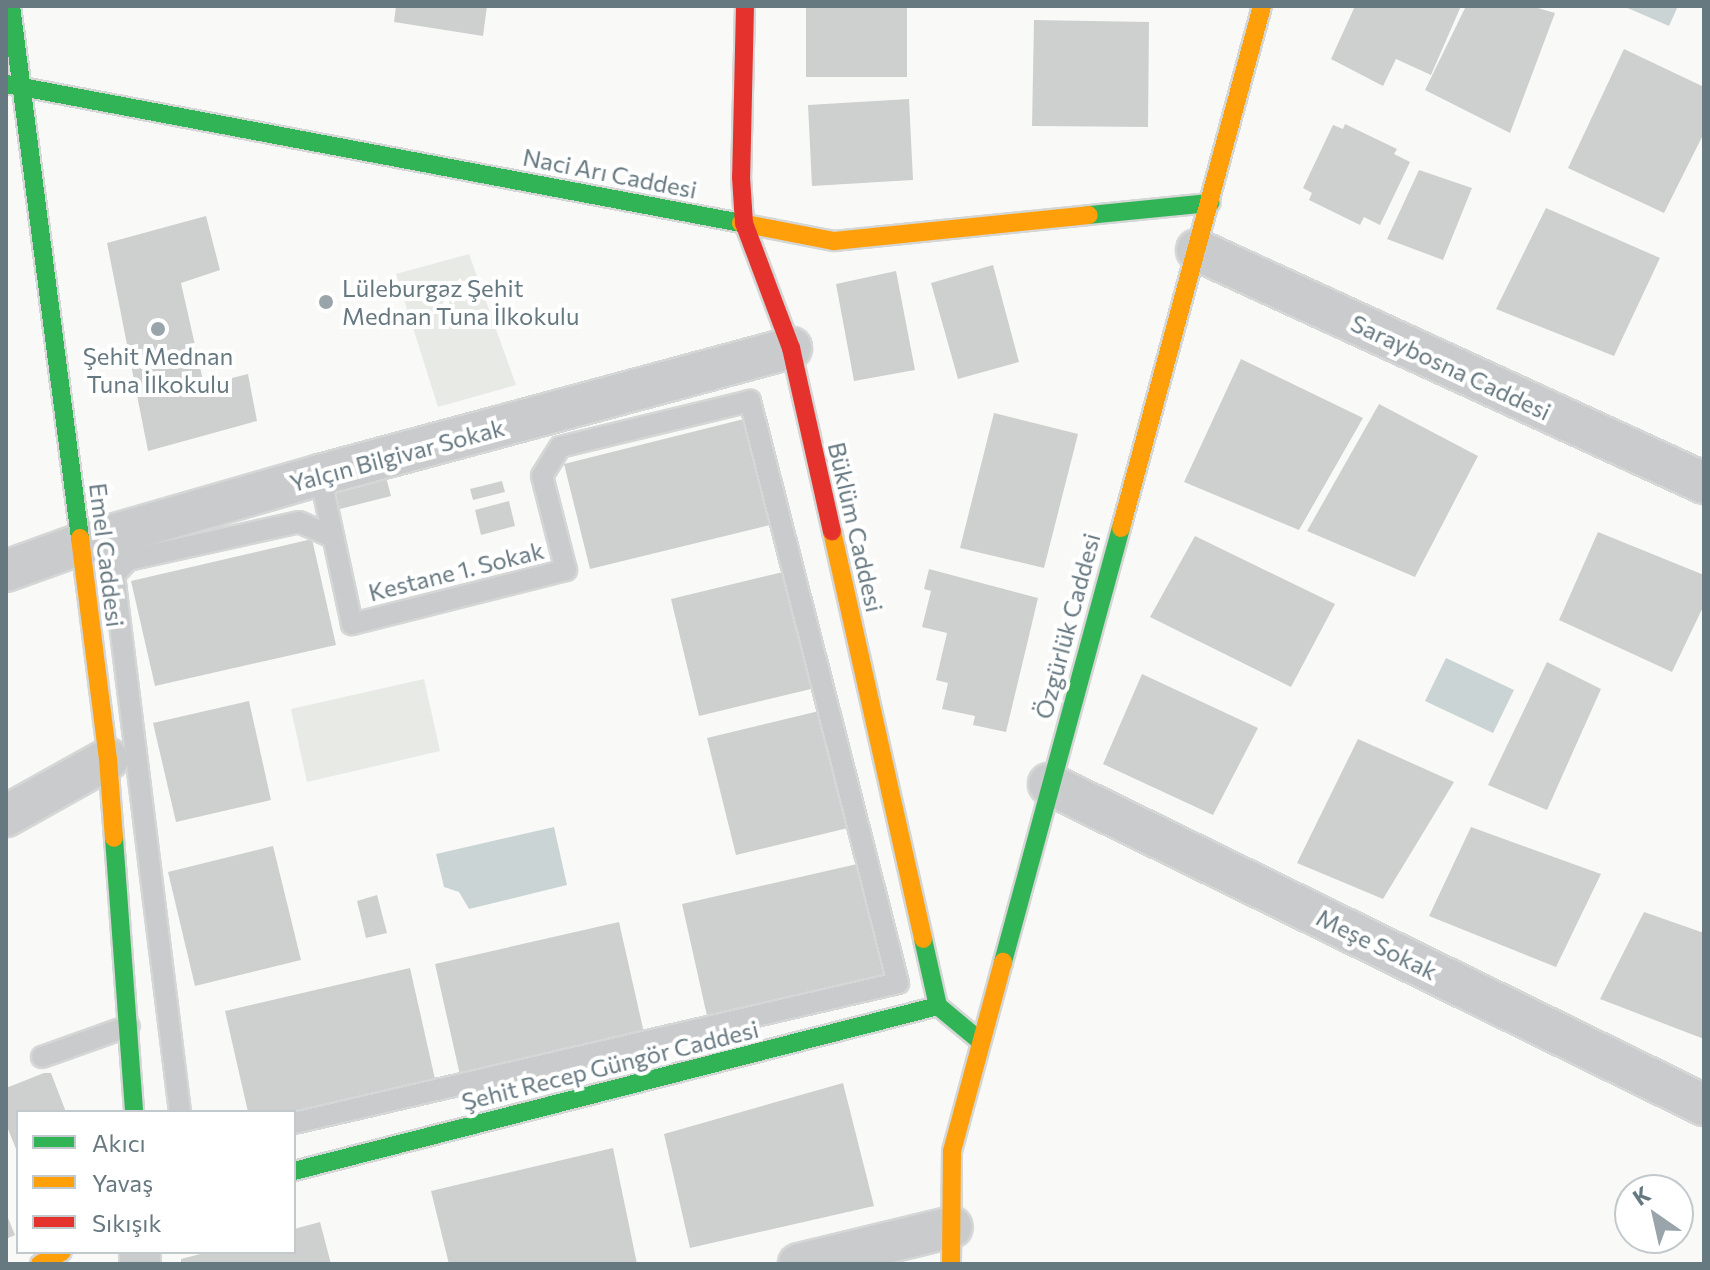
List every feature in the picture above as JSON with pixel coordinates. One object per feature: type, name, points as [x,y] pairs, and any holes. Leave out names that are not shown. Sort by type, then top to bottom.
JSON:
[{"type":"street","name":"Emel Caddesi","points":[[11,6],[15,86],[81,544],[108,759],[134,1110]]},
{"type":"street","name":"Büklüm Caddesi","points":[[745,6],[741,177],[744,223],[791,348],[938,1006]]},
{"type":"street","name":"Özgürlük Caddesi","points":[[951,1246],[952,1151],[1262,6]]},
{"type":"street","name":"Naci Arı Caddesi","points":[[15,86],[834,241],[1210,203]]},
{"type":"street","name":"Saraybosna Caddesi","points":[[1197,250],[1703,481]]},
{"type":"street","name":"Yalçın Bilgivar Sokak","points":[[6,571],[81,544],[320,475],[791,348]]},
{"type":"street","points":[[6,816],[108,759]]},
{"type":"street","name":"Meşe Sokak","points":[[1049,784],[1704,1105]]},
{"type":"street","points":[[938,1006],[980,1041]]},
{"type":"street","name":"Şehit Recep Güngör Caddesi","points":[[296,1170],[938,1006]]},
{"type":"street","points":[[799,1264],[951,1246]]},
{"type":"street","points":[[40,1264],[58,1254]]},
{"type":"lane","name":"Kestane 1. Sokak","points":[[296,1123],[898,983],[750,401],[560,447],[542,476],[566,570],[352,624],[333,537]]},
{"type":"lane","points":[[320,475],[333,537]]},
{"type":"lane","points":[[180,1110],[114,575],[128,560],[299,522],[333,537]]},
{"type":"lane","points":[[42,1057],[129,1026]]},
{"type":"shaded area","points":[[1623,6],[1678,6],[1669,26]]},
{"type":"shaded area","points":[[469,254],[516,385],[438,407],[396,274]]},
{"type":"shaded area","points":[[1446,658],[1514,690],[1493,733],[1425,701]]},
{"type":"shaded area","points":[[424,679],[440,751],[307,782],[291,709]]},
{"type":"shaded area","points":[[554,827],[567,885],[469,909],[459,892],[444,887],[436,854]]},
{"type":"building","points":[[396,6],[487,6],[483,36],[394,22]]},
{"type":"building","points":[[806,6],[907,6],[907,77],[806,77]]},
{"type":"building","points":[[1355,6],[1461,6],[1431,75],[1396,59],[1383,86],[1331,59]]},
{"type":"building","points":[[1466,6],[1531,6],[1555,13],[1510,133],[1425,90]]},
{"type":"building","points":[[1034,20],[1149,22],[1148,127],[1032,126]]},
{"type":"building","points":[[1624,49],[1704,87],[1704,133],[1664,213],[1568,168]]},
{"type":"building","points":[[909,99],[913,180],[812,186],[808,105]]},
{"type":"building","points":[[1345,124],[1397,149],[1394,154],[1410,162],[1380,225],[1364,217],[1360,225],[1309,200],[1312,193],[1303,188],[1333,125],[1343,129]]},
{"type":"building","points":[[1419,170],[1472,188],[1443,260],[1387,239]]},
{"type":"building","points":[[1546,208],[1660,258],[1614,356],[1496,309]]},
{"type":"building","name":"Şehit Mednan Tuna İlkokulu","points":[[206,216],[220,270],[181,283],[204,385],[248,374],[257,421],[148,451],[107,243]]},
{"type":"building","points":[[993,265],[1019,362],[958,379],[931,283]]},
{"type":"building","points":[[896,271],[915,370],[854,381],[836,284]]},
{"type":"building","points":[[1241,359],[1363,418],[1299,530],[1184,482]]},
{"type":"building","points":[[1379,404],[1478,456],[1415,577],[1307,531]]},
{"type":"building","points":[[994,413],[1078,434],[1044,568],[960,548]]},
{"type":"building","points":[[744,419],[770,525],[590,569],[564,464]]},
{"type":"building","points":[[386,477],[391,496],[332,511],[327,491]]},
{"type":"building","points":[[502,481],[505,492],[473,500],[470,489]]},
{"type":"building","points":[[509,501],[515,526],[481,535],[475,510]]},
{"type":"building","points":[[1598,532],[1704,575],[1704,605],[1672,672],[1559,620]]},
{"type":"building","points":[[1195,536],[1335,604],[1291,687],[1150,617]]},
{"type":"building","points":[[312,539],[336,645],[155,686],[131,581]]},
{"type":"building","points":[[929,569],[1038,598],[1006,732],[973,725],[975,716],[942,709],[948,683],[936,680],[947,633],[922,627],[931,591],[924,589]]},
{"type":"building","points":[[783,572],[811,689],[699,716],[671,599]]},
{"type":"building","points":[[1547,662],[1601,689],[1547,810],[1488,785]]},
{"type":"building","points":[[1142,674],[1258,728],[1213,815],[1103,764]]},
{"type":"building","points":[[249,701],[271,800],[176,822],[153,723]]},
{"type":"building","points":[[819,711],[848,828],[736,855],[707,738]]},
{"type":"building","points":[[1358,739],[1454,782],[1383,899],[1297,863]]},
{"type":"building","points":[[1471,827],[1601,874],[1556,967],[1429,916]]},
{"type":"building","points":[[273,846],[301,960],[195,986],[168,872]]},
{"type":"building","points":[[866,862],[891,973],[707,1016],[682,904]]},
{"type":"building","points":[[377,895],[387,933],[366,938],[357,901]]},
{"type":"building","points":[[1644,912],[1704,933],[1704,1039],[1600,999]]},
{"type":"building","points":[[619,922],[644,1033],[460,1075],[435,964]]},
{"type":"building","points":[[410,968],[435,1079],[296,1111],[248,1110],[225,1011]]},
{"type":"building","points":[[51,1073],[65,1110],[16,1110],[16,1149],[6,1124],[6,1088]]},
{"type":"building","points":[[843,1083],[874,1206],[690,1248],[664,1134]]},
{"type":"building","points":[[613,1148],[637,1264],[449,1264],[431,1191]]},
{"type":"building","points":[[6,1213],[15,1235],[6,1239]]},
{"type":"building","points":[[320,1222],[331,1264],[181,1264],[181,1259],[200,1254],[296,1254],[296,1228]]},
{"type":"traffic: fast","points":[[11,6],[80,538]]},
{"type":"traffic: fast","points":[[6,84],[741,223]]},
{"type":"traffic: fast","points":[[1089,215],[1210,203]]},
{"type":"traffic: fast","points":[[1003,962],[1121,528]]},
{"type":"traffic: fast","points":[[114,838],[134,1110]]},
{"type":"traffic: fast","points":[[923,939],[938,1006],[980,1041]]},
{"type":"traffic: fast","points":[[296,1170],[938,1006]]},
{"type":"traffic: slow","points":[[1121,528],[1262,6]]},
{"type":"traffic: slow","points":[[741,223],[834,241],[1089,215]]},
{"type":"traffic: slow","points":[[832,531],[923,939]]},
{"type":"traffic: slow","points":[[80,538],[108,759],[114,838]]},
{"type":"traffic: slow","points":[[951,1264],[952,1151],[1003,962]]},
{"type":"traffic: slow","points":[[40,1264],[58,1254]]},
{"type":"traffic: jam","points":[[745,6],[741,177],[744,223],[791,348],[832,531]]},
{"type":"place","name":"Lüleburgaz Şehit Mednan Tuna İlkokulu","points":[[326,302]]},
{"type":"place","name":"Şehit Mednan Tuna İlkokulu","points":[[158,329]]}]
